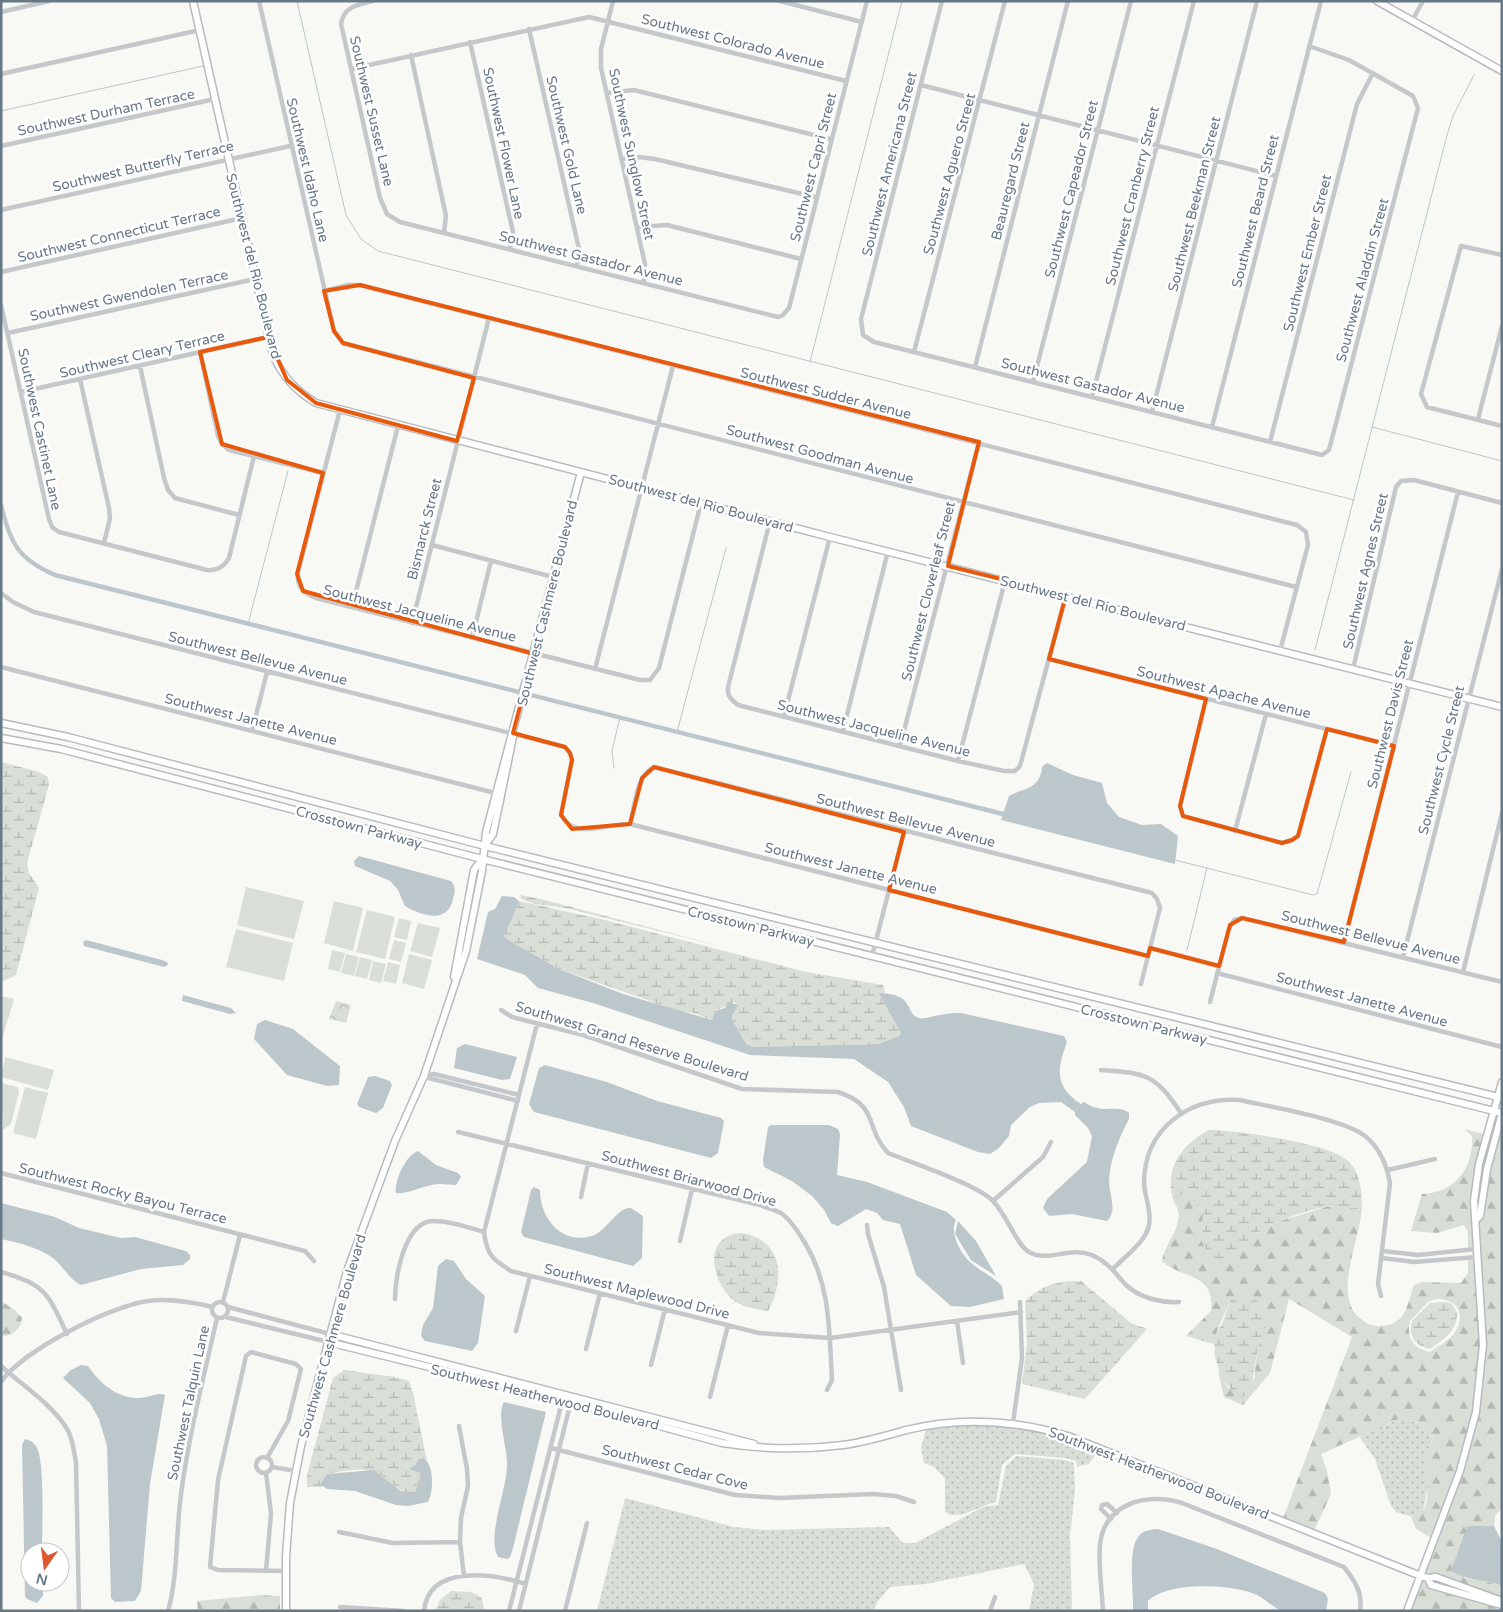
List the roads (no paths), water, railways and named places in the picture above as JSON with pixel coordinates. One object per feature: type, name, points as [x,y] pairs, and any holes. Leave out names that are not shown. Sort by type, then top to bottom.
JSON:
[{"type":"street","points":[[1,12],[49,1]]},
{"type":"street","name":"Southwest del Rio Boulevard","points":[[193,1],[268,337],[279,368],[295,389],[316,403],[398,426],[830,537],[1066,595],[1502,707]]},
{"type":"street","name":"Southwest Idaho Lane","points":[[259,1],[290,146],[324,290],[334,331],[340,341]]},
{"type":"street","name":"Southwest Susset Lane","points":[[373,1],[355,5],[344,12],[342,24],[380,198],[387,214]]},
{"type":"street","name":"Southwest Sunglow Street","points":[[613,1],[601,49],[601,68],[646,270],[644,282]]},
{"type":"street","points":[[780,1],[862,22]]},
{"type":"street","name":"Southwest Capri Street","points":[[789,308],[815,197],[867,1]]},
{"type":"street","name":"Southwest Americana Street","points":[[861,332],[861,319],[942,1]]},
{"type":"street","name":"Southwest Aguero Street","points":[[914,352],[1005,1]]},
{"type":"street","name":"Beauregard Street","points":[[975,366],[1068,1]]},
{"type":"street","name":"Southwest Capeador Street","points":[[1034,382],[1131,1]]},
{"type":"street","name":"Southwest Cranberry Street","points":[[1092,397],[1194,1]]},
{"type":"street","name":"Southwest Beekman Street","points":[[1152,412],[1218,160],[1257,1]]},
{"type":"street","name":"Southwest Beard Street","points":[[1212,427],[1321,1]]},
{"type":"street","points":[[1377,1],[1502,71]]},
{"type":"street","points":[[1412,21],[1423,1]]},
{"type":"street","name":"Southwest Colorado Avenue","points":[[351,69],[589,17],[608,20],[846,81]]},
{"type":"street","name":"Southwest Gold Lane","points":[[529,29],[579,249],[577,265]]},
{"type":"street","points":[[1,74],[200,30]]},
{"type":"street","name":"Southwest Flower Lane","points":[[470,42],[512,232],[510,249]]},
{"type":"street","points":[[1309,46],[1338,54],[1373,73]]},
{"type":"street","points":[[411,55],[446,216],[444,232]]},
{"type":"street","name":"Southwest Aladdin Street","points":[[1322,455],[1329,450],[1418,108],[1413,96],[1373,73]]},
{"type":"street","name":"Southwest Ember Street","points":[[1270,442],[1357,104],[1373,73]]},
{"type":"street","points":[[921,85],[1276,176]]},
{"type":"street","points":[[607,93],[634,90],[830,139]]},
{"type":"street","name":"Southwest Durham Terrace","points":[[1,146],[215,99]]},
{"type":"street","name":"Southwest Butterfly Terrace","points":[[1,210],[228,158],[290,146]]},
{"type":"street","points":[[622,159],[655,158],[815,197]]},
{"type":"street","name":"Southwest Gastador Avenue","points":[[387,214],[400,222],[774,316],[783,315],[789,308]]},
{"type":"street","name":"Southwest Connecticut Terrace","points":[[1,272],[242,218]]},
{"type":"street","points":[[637,227],[667,225],[801,259]]},
{"type":"street","points":[[1502,256],[1461,246],[1422,394],[1427,407],[1502,426]]},
{"type":"street","name":"Southwest Gwendolen Terrace","points":[[8,333],[255,279]]},
{"type":"street","name":"Southwest Sudder Avenue","points":[[324,290],[356,285],[978,442],[1297,525],[1306,532],[1308,545],[1296,588]]},
{"type":"street","name":"Southwest Castinet Lane","points":[[1,306],[52,527],[59,532],[104,543]]},
{"type":"street","name":"Bismarck Street","points":[[412,623],[489,318]]},
{"type":"street","points":[[1478,420],[1502,326]]},
{"type":"street","name":"Southwest Gastador Avenue","points":[[861,332],[870,340],[914,352],[1322,455]]},
{"type":"street","name":"Southwest Cleary Terrace","points":[[21,392],[268,337]]},
{"type":"street","name":"Southwest Goodman Avenue","points":[[340,341],[347,345],[474,378],[658,423],[1296,588]]},
{"type":"street","points":[[200,352],[220,441],[227,448],[323,473],[340,410]]},
{"type":"street","points":[[140,366],[164,478],[170,494],[182,501],[239,515]]},
{"type":"street","points":[[595,669],[673,366]]},
{"type":"street","points":[[80,380],[109,508],[110,518],[104,543],[207,570],[214,570],[223,566],[229,558],[254,456]]},
{"type":"street","points":[[352,607],[398,426]]},
{"type":"street","name":"Southwest Cloverleaf Street","points":[[900,746],[948,566],[978,442]]},
{"type":"street","name":"Southwest Cashmere Boulevard","points":[[286,1611],[286,1570],[290,1503],[296,1471],[330,1334],[347,1271],[362,1227],[424,1076],[453,986],[474,870],[482,859],[486,832],[523,698],[581,472]]},
{"type":"street","name":"Southwest Jacqueline Avenue","points":[[323,473],[298,574],[300,589],[316,598],[640,680],[653,678],[660,668],[701,503]]},
{"type":"street","name":"Southwest Agnes Street","points":[[1353,669],[1396,487],[1401,481],[1414,480],[1458,492]]},
{"type":"street","points":[[1458,492],[1502,503]]},
{"type":"street","name":"Southwest Davis Street","points":[[1344,942],[1458,492]]},
{"type":"street","name":"Southwest Jacqueline Avenue","points":[[770,521],[727,692],[730,699],[738,705],[958,761],[1004,771],[1015,771],[1020,766],[1049,659]]},
{"type":"street","points":[[784,716],[830,537]]},
{"type":"street","points":[[432,545],[554,577]]},
{"type":"street","points":[[842,731],[888,551]]},
{"type":"street","points":[[472,638],[491,561]]},
{"type":"street","name":"Southwest Cycle Street","points":[[1403,957],[1502,569]]},
{"type":"street","points":[[958,761],[1006,581]]},
{"type":"street","points":[[1280,651],[1296,588]]},
{"type":"street","name":"Southwest Bellevue Avenue","points":[[1,593],[13,602],[34,612],[565,747],[570,752],[572,760],[561,807]]},
{"type":"street","points":[[1049,659],[1066,595]]},
{"type":"street","name":"Southwest Apache Avenue","points":[[1049,659],[1394,746]]},
{"type":"street","name":"Southwest Janette Avenue","points":[[1,667],[496,793]]},
{"type":"street","points":[[252,731],[267,672]]},
{"type":"street","points":[[1206,699],[1180,806],[1184,816],[1282,843],[1298,836],[1327,729]]},
{"type":"street","points":[[1235,831],[1266,714]]},
{"type":"street","name":"Crosstown Parkway","points":[[1,723],[68,737],[485,846],[1499,1098]]},
{"type":"street","name":"Southwest Cashmere Boulevard","points":[[485,846],[493,834],[514,742],[513,733]]},
{"type":"street","name":"Crosstown Parkway","points":[[1,738],[61,749],[482,859],[1502,1113]]},
{"type":"street","name":"Southwest Bellevue Avenue","points":[[630,824],[642,778],[647,770],[654,767],[904,832],[1152,893],[1157,899],[1160,908],[1150,948]]},
{"type":"street","name":"Southwest Janette Avenue","points":[[561,807],[561,815],[565,823],[572,828],[583,830],[630,824],[1148,956]]},
{"type":"street","points":[[1463,972],[1502,813]]},
{"type":"street","points":[[872,956],[904,832]]},
{"type":"street","name":"Southwest Bellevue Avenue","points":[[1219,966],[1229,929],[1234,920],[1247,918],[1502,982]]},
{"type":"street","points":[[1141,984],[1150,948],[1219,966],[1210,1002]]},
{"type":"street","name":"Southwest Janette Avenue","points":[[1217,973],[1502,1047]]},
{"type":"street","name":"Southwest Grand Reserve Boulevard","points":[[501,1010],[512,1018],[583,1035],[742,1089],[838,1092],[850,1096],[861,1103],[871,1116],[880,1144],[888,1152],[973,1188],[993,1200],[1004,1214],[1016,1237],[1027,1252],[1038,1256],[1065,1252],[1088,1254],[1113,1268]]},
{"type":"street","points":[[395,1299],[408,1237],[416,1228],[425,1222],[436,1220],[484,1232],[537,1024]]},
{"type":"street","points":[[1101,1070],[1136,1074],[1153,1080],[1167,1092],[1181,1113]]},
{"type":"street","points":[[424,1076],[434,1074],[519,1095]]},
{"type":"street","points":[[424,1076],[518,1101]]},
{"type":"street","points":[[1407,1611],[1424,1577],[1460,1471],[1476,1412],[1483,1346],[1476,1249],[1476,1220],[1473,1215],[1476,1182],[1502,1082]]},
{"type":"street","points":[[1179,1302],[1166,1303],[1144,1296],[1126,1284],[1113,1268],[1144,1236],[1149,1225],[1145,1169],[1156,1140],[1167,1125],[1181,1113],[1207,1101],[1223,1099],[1240,1100],[1352,1128],[1365,1136],[1373,1144],[1388,1170],[1389,1201],[1378,1284],[1381,1296]]},
{"type":"street","points":[[1476,1220],[1480,1216],[1487,1169],[1502,1113]]},
{"type":"street","name":"Southwest Briarwood Drive","points":[[458,1132],[507,1142],[692,1190],[760,1205],[782,1214],[799,1233],[820,1272],[828,1302],[832,1380],[827,1390]]},
{"type":"street","points":[[993,1200],[1043,1157],[1051,1142]]},
{"type":"street","points":[[1388,1170],[1435,1159]]},
{"type":"street","points":[[581,1197],[588,1163]]},
{"type":"street","name":"Southwest Rocky Bayou Terrace","points":[[1,1174],[305,1251],[314,1261]]},
{"type":"street","points":[[680,1241],[692,1190]]},
{"type":"street","points":[[867,1225],[884,1287],[901,1390]]},
{"type":"street","name":"Southwest Maplewood Drive","points":[[484,1232],[486,1247],[494,1260],[511,1271],[759,1334],[830,1338],[1021,1312]]},
{"type":"street","name":"Southwest Rocky Bayou Terrace","points":[[223,1302],[240,1235]]},
{"type":"street","points":[[1383,1251],[1418,1255],[1476,1249]]},
{"type":"street","points":[[1382,1258],[1414,1262],[1477,1257]]},
{"type":"street","points":[[1,1272],[35,1283],[54,1308],[67,1334]]},
{"type":"street","points":[[516,1331],[530,1276]]},
{"type":"street","points":[[586,1349],[600,1293]]},
{"type":"street","points":[[1,1382],[18,1363],[112,1310],[133,1303],[168,1300],[213,1307]]},
{"type":"street","points":[[328,1342],[226,1317],[218,1318],[213,1314],[213,1307],[218,1302],[223,1302],[228,1307],[330,1334]]},
{"type":"street","points":[[1012,1423],[1022,1358],[1020,1302]]},
{"type":"street","points":[[226,1317],[228,1307]]},
{"type":"street","points":[[650,1365],[665,1309]]},
{"type":"street","name":"Southwest Talquin Lane","points":[[168,1611],[172,1592],[175,1546],[185,1462],[218,1318]]},
{"type":"street","points":[[266,1326],[267,1318]]},
{"type":"street","points":[[957,1321],[963,1363]]},
{"type":"street","points":[[710,1398],[728,1325]]},
{"type":"street","name":"Southwest Heatherwood Boulevard","points":[[330,1334],[563,1398]]},
{"type":"street","name":"Southwest Heatherwood Boulevard","points":[[328,1342],[762,1446],[806,1448],[842,1445],[935,1425],[965,1422],[1012,1423],[1068,1436],[1424,1577],[1436,1577],[1502,1600]]},
{"type":"street","points":[[267,1458],[288,1421],[300,1366],[251,1352],[246,1356],[218,1480],[210,1567],[218,1570],[286,1570]]},
{"type":"street","points":[[1,1366],[60,1419],[68,1430],[74,1446],[79,1611]]},
{"type":"street","points":[[509,1611],[563,1398]]},
{"type":"street","points":[[519,1611],[571,1400]]},
{"type":"street","points":[[459,1426],[467,1469],[468,1486],[461,1518],[460,1542],[464,1576]]},
{"type":"street","name":"Southwest Cedar Cove","points":[[551,1448],[735,1495],[779,1498],[873,1494],[896,1496],[914,1502]]},
{"type":"street","points":[[266,1473],[260,1471],[257,1465],[260,1459],[267,1458],[272,1462],[272,1467]]},
{"type":"street","points":[[272,1467],[296,1471]]},
{"type":"street","points":[[266,1473],[272,1467]]},
{"type":"street","points":[[266,1473],[270,1513],[266,1570]]},
{"type":"street","points":[[1103,1611],[1100,1544],[1111,1519],[1138,1499],[1166,1498],[1344,1567],[1359,1589],[1360,1611]]},
{"type":"street","points":[[1111,1519],[1101,1509],[1104,1504],[1110,1505],[1117,1513]]},
{"type":"street","points":[[565,1611],[587,1523]]},
{"type":"street","points":[[339,1532],[393,1543],[460,1542]]},
{"type":"street","points":[[424,1611],[428,1594],[439,1582],[464,1576],[482,1575],[526,1584]]},
{"type":"street","name":"Southwest Heatherwood Boulevard","points":[[1424,1577],[1431,1584],[1502,1606]]},
{"type":"street","points":[[1476,1599],[1478,1592]]},
{"type":"street","points":[[990,1611],[995,1597]]},
{"type":"street","points":[[340,1607],[403,1611]]},
{"type":"waterway","points":[[297,1],[346,215],[361,239],[378,251],[1354,500]]},
{"type":"waterway","points":[[810,362],[902,1]]},
{"type":"waterway","points":[[1,111],[203,66]]},
{"type":"waterway","points":[[1315,650],[1447,135],[1453,116],[1474,75]]},
{"type":"waterway","points":[[1372,427],[1502,461]]},
{"type":"waterway","points":[[248,624],[288,471]]},
{"type":"waterway","points":[[1,505],[12,540],[24,556],[32,563],[55,575],[1003,814]]},
{"type":"waterway","points":[[677,732],[726,548]]},
{"type":"waterway","points":[[614,768],[612,751],[620,717]]},
{"type":"waterway","points":[[1175,860],[1313,895],[1317,894],[1351,772]]},
{"type":"waterway","points":[[1187,950],[1207,868]]}]
